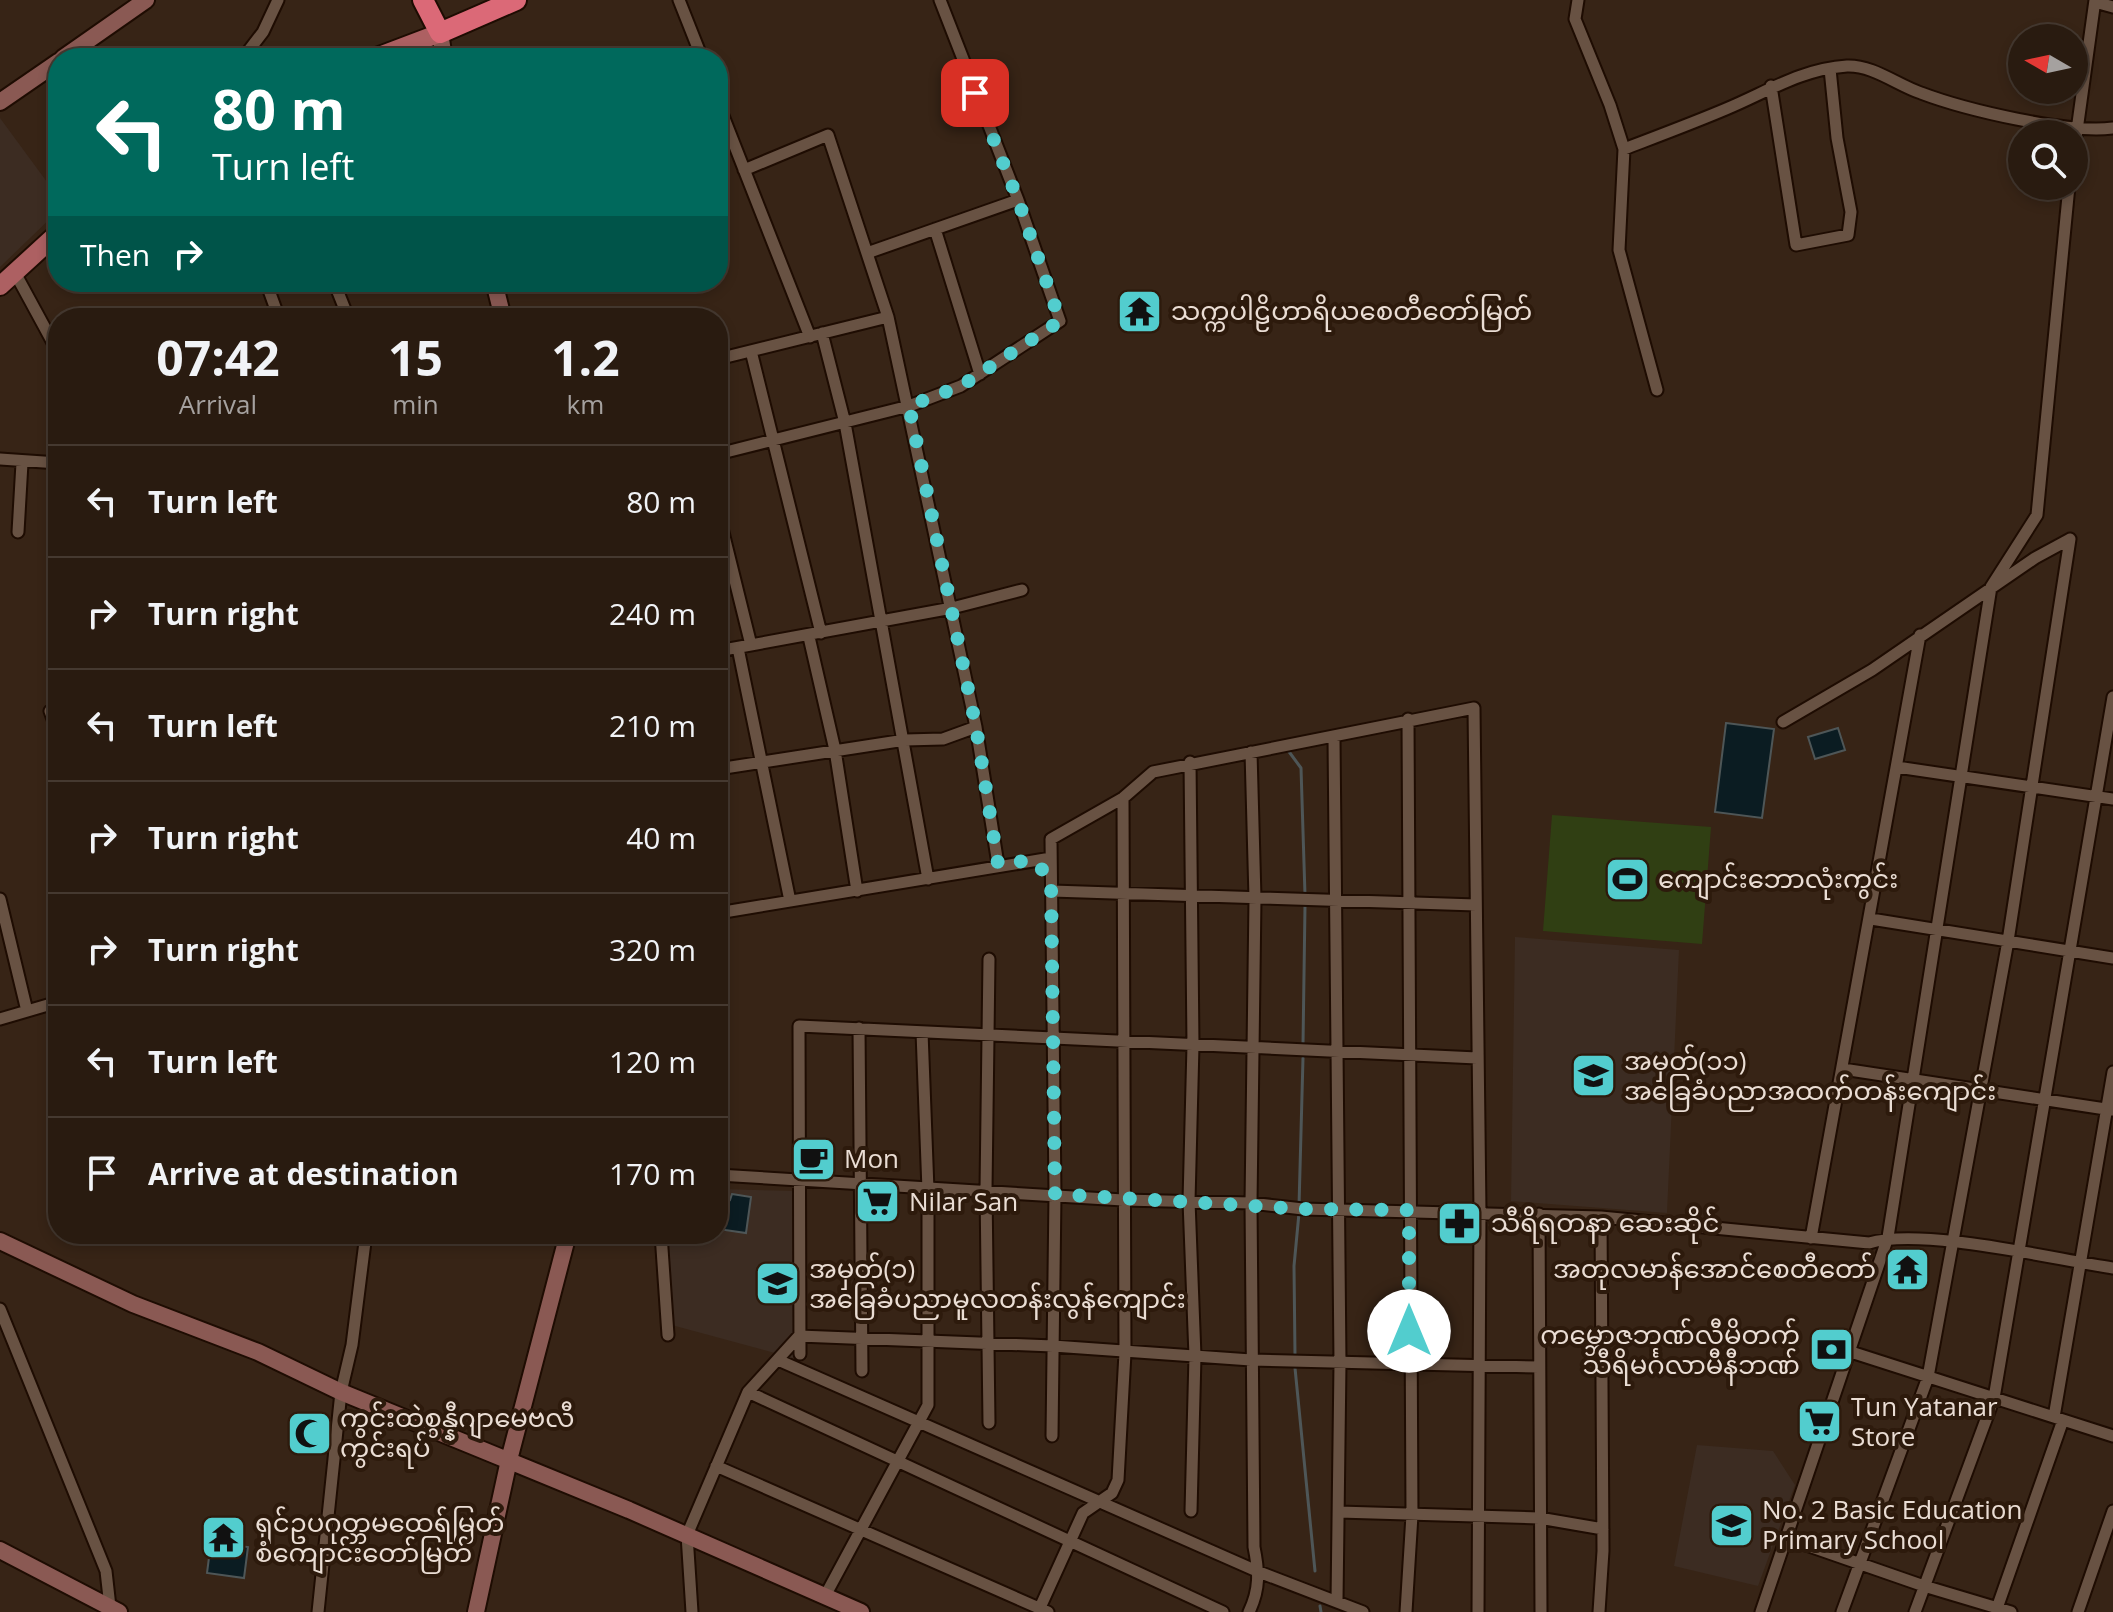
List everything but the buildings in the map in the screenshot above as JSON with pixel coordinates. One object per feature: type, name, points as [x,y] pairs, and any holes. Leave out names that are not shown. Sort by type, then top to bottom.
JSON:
[{"type":"highway","points":[[423,0],[440,33],[516,0]]},
{"type":"main road","points":[[77,48],[146,0]]},
{"type":"main road","points":[[400,48],[440,33],[442,48]]},
{"type":"main road","points":[[3,98],[48,69]]},
{"type":"main road","points":[[0,286],[48,242]]},
{"type":"main road","points":[[0,1241],[133,1304],[258,1352],[341,1392],[687,1535],[861,1612]]},
{"type":"main road","points":[[476,1612],[509,1460],[565,1244]]},
{"type":"main road","points":[[0,1550],[114,1610]]},
{"type":"street","points":[[251,48],[263,32],[278,0]]},
{"type":"street","points":[[679,0],[698,48]]},
{"type":"street","points":[[728,452],[909,406],[961,386],[1060,321],[1018,200],[940,0]]},
{"type":"street","points":[[1578,0],[1575,19],[1610,105],[1624,149],[1618,197],[1619,250],[1657,390]]},
{"type":"street","points":[[2079,120],[2095,1],[2113,7]]},
{"type":"street","points":[[1624,149],[1730,108],[1771,86],[1849,66],[1879,73],[1921,93],[2034,120]]},
{"type":"street","points":[[1771,86],[1796,245],[1848,235],[1851,212],[1837,138],[1830,69]]},
{"type":"street","points":[[2088,129],[2113,128]]},
{"type":"street","points":[[728,132],[816,335],[845,423],[928,879]]},
{"type":"street","points":[[744,170],[828,135],[888,317],[909,406],[976,727],[998,864]]},
{"type":"street","points":[[867,253],[1018,200]]},
{"type":"street","points":[[1761,1612],[1888,1237],[1991,587],[2037,515],[2068,200]]},
{"type":"street","points":[[935,229],[980,374]]},
{"type":"street","points":[[14,271],[48,334]]},
{"type":"street","points":[[728,357],[888,317]]},
{"type":"street","points":[[751,351],[821,633]]},
{"type":"street","points":[[0,459],[48,463]]},
{"type":"street","points":[[18,532],[22,463]]},
{"type":"street","points":[[1783,722],[1872,670],[1991,587],[2070,539],[2008,941],[1928,1377],[1842,1612]]},
{"type":"street","points":[[728,552],[751,645]]},
{"type":"street","points":[[728,650],[809,637],[952,608],[1022,590]]},
{"type":"street","points":[[1811,1238],[1920,635]]},
{"type":"street","points":[[809,637],[835,750],[857,891]]},
{"type":"street","points":[[738,648],[790,901]]},
{"type":"street","points":[[1915,1612],[1994,1398],[2113,697]]},
{"type":"street","points":[[1052,1436],[1055,1194],[1051,839],[1123,798],[1153,772],[1190,762],[1334,738],[1408,719],[1474,708],[1480,1212],[1478,1612]]},
{"type":"street","points":[[1406,1612],[1412,1515],[1408,719]]},
{"type":"street","points":[[728,767],[905,740],[943,739],[976,727]]},
{"type":"street","points":[[1334,738],[1340,1363],[1337,1601]]},
{"type":"street","points":[[1249,1612],[1259,1592],[1254,1547],[1251,1360],[1251,1048],[1255,898],[1251,752]]},
{"type":"street","points":[[1190,762],[1193,1045],[1189,1201],[1195,1356],[1191,1511]]},
{"type":"street","points":[[1897,767],[2113,799]]},
{"type":"street","points":[[716,1466],[1042,1611],[1083,1513],[1112,1493],[1118,1480],[1125,1353],[1123,798]]},
{"type":"street","points":[[728,911],[928,879],[998,864],[1051,858]]},
{"type":"street","points":[[1033,860],[1052,885],[1121,895],[1476,905]]},
{"type":"street","points":[[0,899],[27,1011]]},
{"type":"street","points":[[1871,919],[2113,958]]},
{"type":"street","points":[[989,959],[986,1190],[989,1423]]},
{"type":"street","points":[[0,1019],[48,1005]]},
{"type":"street","points":[[800,1354],[798,1027],[1477,1058]]},
{"type":"street","points":[[859,1028],[863,1185],[862,1371]]},
{"type":"street","points":[[825,1596],[895,1460],[928,1405],[928,1190],[922,1032]]},
{"type":"street","points":[[1843,1069],[2110,1109]]},
{"type":"street","points":[[1997,1610],[2058,1418],[2110,1109],[2113,1072]]},
{"type":"street","points":[[728,1176],[1123,1200],[1601,1217],[1869,1243],[1888,1237],[1955,1243],[2113,1268]]},
{"type":"street","points":[[1539,1214],[1541,1612]]},
{"type":"street","points":[[1599,1612],[1603,1529],[1601,1217]]},
{"type":"street","points":[[318,1612],[341,1392],[352,1345],[365,1244]]},
{"type":"street","points":[[662,1244],[668,1335]]},
{"type":"street","points":[[0,1309],[106,1571],[114,1610]]},
{"type":"street","points":[[799,1336],[1053,1346],[1251,1360],[1340,1363],[1409,1361],[1539,1367]]},
{"type":"street","points":[[692,1612],[687,1535],[748,1392],[799,1336]]},
{"type":"street","points":[[1851,1352],[2113,1436]]},
{"type":"street","points":[[778,1360],[1259,1572],[1363,1612]]},
{"type":"street","points":[[748,1392],[1223,1612]]},
{"type":"street","points":[[2078,1612],[2113,1511]]},
{"type":"street","points":[[1339,1512],[1539,1518],[1603,1529]]},
{"type":"street","points":[[1786,1538],[1924,1586],[2011,1612]]},
{"type":"shaded area","points":[[0,118],[48,183],[48,221],[0,267]]},
{"type":"shaded area","points":[[1726,723],[1774,729],[1762,818],[1715,812]]},
{"type":"shaded area","points":[[1838,728],[1845,750],[1815,759],[1808,737]]},
{"type":"shaded area","name":"အမှတ်(၁၁) အခြေခံပညာအထက်တန်းကျောင်း","points":[[1515,937],[1679,950],[1667,1213],[1511,1201]]},
{"type":"shaded area","points":[[728,1189],[796,1191],[793,1358],[668,1324],[665,1244],[728,1244]]},
{"type":"shaded area","points":[[732,1194],[751,1197],[746,1233],[728,1230]]},
{"type":"shaded area","name":"No. 2 Basic Education Primary School","points":[[1697,1445],[1773,1451],[1795,1485],[1758,1586],[1674,1566]]},
{"type":"shaded area","points":[[211,1542],[248,1547],[244,1578],[207,1573]]},
{"type":"green space","name":"ကျောင်းဘောလုံးကွင်း","points":[[1552,815],[1711,827],[1702,944],[1543,931]]},
{"type":"waterway","points":[[1287,749],[1301,768],[1305,895]]},
{"type":"waterway","points":[[1303,1044],[1305,906]]},
{"type":"waterway","points":[[1299,1206],[1303,1058]]},
{"type":"waterway","points":[[1295,1355],[1294,1266],[1299,1213]]},
{"type":"waterway","points":[[1295,1368],[1315,1571]]},
{"type":"waterway","points":[[1320,1606],[1321,1612]]},
{"type":"place","name":"သက္ကပါဠိဟာရိယစေတီတော်မြတ်","points":[[1140,311]]},
{"type":"place","name":"ကျောင်းဘောလုံးကွင်း","points":[[1627,879]]},
{"type":"place","name":"အမှတ်(၁၁) အခြေခံပညာအထက်တန်းကျောင်း","points":[[1593,1076]]},
{"type":"place","name":"Mon","points":[[813,1159]]},
{"type":"place","name":"Nilar San","points":[[878,1202]]},
{"type":"place","name":"သီရိရတနာ ဆေးဆိုင်","points":[[1460,1223]]},
{"type":"place","name":"အတုလမာန်အောင်စေတီတော်","points":[[1907,1269]]},
{"type":"place","name":"အမှတ်(၁) အခြေခံပညာမူလတန်းလွန်ကျောင်း","points":[[778,1284]]},
{"type":"place","name":"ကမ္ဘောဇဘဏ်လီမိတက် သီရိမင်္ဂလာမီနီဘဏ်","points":[[1831,1350]]},
{"type":"place","name":"Tun Yatanar Store","points":[[1820,1422]]},
{"type":"place","name":"ကွင်းထဲစွန္နီဂျာမေဗလီ ကွင်းရပ်","points":[[309,1433]]},
{"type":"place","name":"No. 2 Basic Education Primary School","points":[[1731,1525]]},
{"type":"place","name":"ရှင်ဥပဂုတ္တမထေရ်မြတ် စံကျောင်းတော်မြတ်","points":[[224,1538]]},
{"type":"route","points":[[975,93],[1018,200],[1060,321],[961,386],[909,406],[976,727],[998,864],[1033,860],[1051,879],[1055,1194],[1123,1200],[1251,1203],[1303,1209],[1409,1210],[1409,1331]]}]
